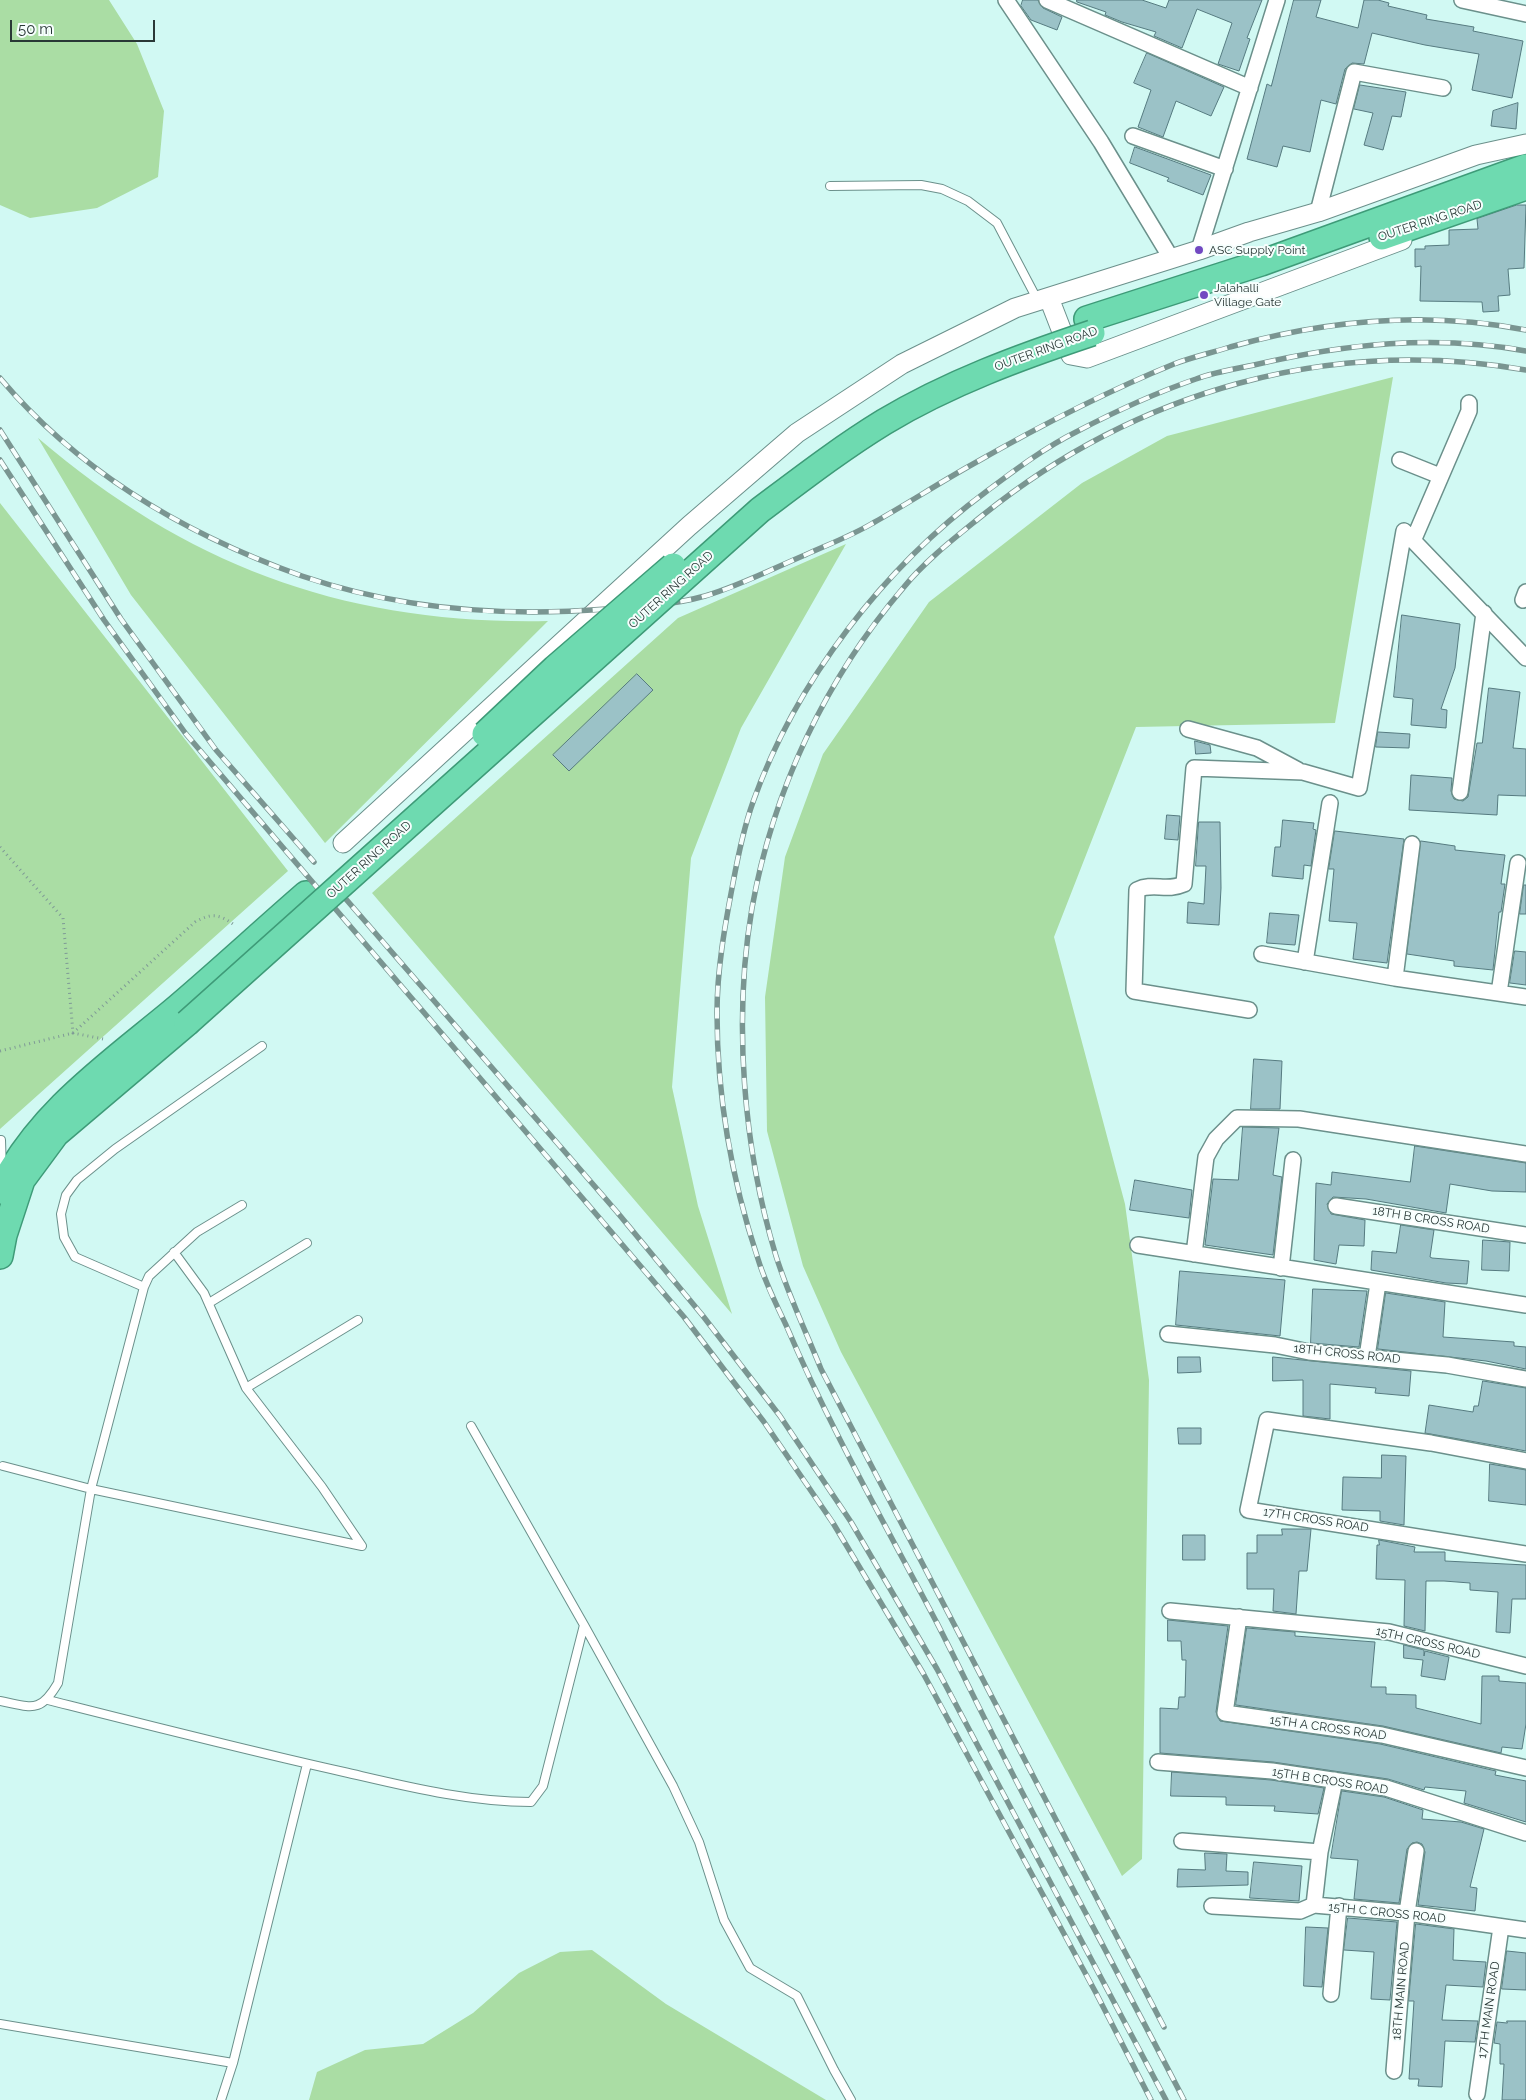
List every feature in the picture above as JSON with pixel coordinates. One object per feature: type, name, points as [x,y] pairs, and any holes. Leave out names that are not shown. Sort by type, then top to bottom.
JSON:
[{"type":"highway","name":"OUTER RING ROAD","points":[[0,1256],[4,1236],[22,1180],[56,1134],[180,1017],[760,510],[821,463],[884,422],[948,388],[1089,326],[1526,167]]},
{"type":"highway","name":"OUTER RING ROAD","points":[[1089,326],[1481,204],[1526,187]]},
{"type":"highway","name":"OUTER RING ROAD","points":[[1,1189],[43,1125],[73,1094],[180,1017]]},
{"type":"street","points":[[1006,0],[1101,142],[1171,258]]},
{"type":"street","points":[[1047,0],[1250,88]]},
{"type":"street","points":[[1462,0],[1526,14]]},
{"type":"street","points":[[1199,250],[1275,1]]},
{"type":"street","points":[[1318,212],[1354,72],[1443,88]]},
{"type":"street","points":[[1133,136],[1225,169]]},
{"type":"street","points":[[343,843],[689,526],[797,433],[902,364],[1015,308],[1199,250],[1249,232],[1318,212],[1476,155],[1526,144]]},
{"type":"street","points":[[1044,300],[1071,355],[1087,358],[1526,192]]},
{"type":"street","points":[[1413,541],[1469,411],[1469,403]]},
{"type":"street","points":[[1400,460],[1440,476]]},
{"type":"street","points":[[1188,730],[1257,748],[1303,772],[1360,788],[1404,531],[1526,658]]},
{"type":"street","points":[[1460,792],[1484,613]]},
{"type":"street","points":[[1249,1010],[1140,994],[1134,991],[1137,890],[1145,886],[1173,889],[1184,884],[1194,768],[1303,772]]},
{"type":"street","points":[[1305,962],[1330,803]]},
{"type":"street","points":[[1395,978],[1412,844]]},
{"type":"street","points":[[1499,993],[1518,863]]},
{"type":"street","points":[[1262,954],[1395,978],[1526,997]]},
{"type":"street","points":[[1194,1254],[1206,1157],[1216,1139],[1237,1118],[1299,1119],[1526,1154]]},
{"type":"street","points":[[1281,1268],[1293,1160]]},
{"type":"street","name":"18TH B CROSS ROAD","points":[[1336,1206],[1526,1235]]},
{"type":"street","points":[[1138,1245],[1526,1305]]},
{"type":"street","points":[[1367,1357],[1378,1283]]},
{"type":"street","name":"18TH CROSS ROAD","points":[[1168,1334],[1447,1365],[1526,1378]]},
{"type":"street","name":"17TH CROSS ROAD","points":[[1526,1461],[1431,1443],[1267,1420],[1248,1510],[1526,1554]]},
{"type":"street","name":"15TH CROSS ROAD","points":[[1170,1611],[1389,1632],[1526,1666]]},
{"type":"street","name":"15TH A CROSS ROAD","points":[[1239,1617],[1225,1713],[1382,1735],[1526,1768]]},
{"type":"street","name":"15TH B CROSS ROAD","points":[[1158,1762],[1272,1771],[1386,1788],[1526,1834]]},
{"type":"street","name":"15TH C CROSS ROAD","points":[[1335,1780],[1320,1852],[1314,1906],[1339,1906],[1526,1930]]},
{"type":"street","points":[[1182,1841],[1320,1852]]},
{"type":"street","name":"18TH MAIN ROAD","points":[[1394,2070],[1407,1914],[1416,1851]]},
{"type":"street","points":[[1212,1906],[1300,1911],[1314,1906]]},
{"type":"street","points":[[1331,1994],[1339,1906]]},
{"type":"street","name":"17TH MAIN ROAD","points":[[1477,2094],[1501,1927]]},
{"type":"lane","points":[[830,186],[921,185],[942,189],[968,201],[997,223],[1044,300]]},
{"type":"lane","points":[[144,1287],[75,1257],[64,1237],[61,1214],[66,1196],[77,1180],[115,1149],[262,1046]]},
{"type":"lane","points":[[1,1140],[1,1189]]},
{"type":"lane","points":[[0,1701],[30,1707],[38,1706],[48,1700],[58,1683],[91,1489],[144,1287],[149,1276],[197,1232],[242,1205]]},
{"type":"lane","points":[[209,1303],[307,1243]]},
{"type":"lane","points":[[3,1466],[91,1489],[362,1546],[322,1486],[246,1388],[204,1293],[174,1252]]},
{"type":"lane","points":[[246,1388],[358,1320]]},
{"type":"lane","points":[[471,1426],[673,1786],[699,1842],[724,1920],[750,1968],[797,1996],[834,2070],[852,2100]]},
{"type":"lane","points":[[48,1700],[307,1764],[425,1790],[490,1801],[531,1802],[543,1786],[584,1625]]},
{"type":"lane","points":[[221,2100],[233,2063],[307,1764]]},
{"type":"lane","points":[[0,2024],[233,2063]]},
{"type":"path","points":[[0,847],[63,918],[73,1033]]},
{"type":"path","points":[[73,1033],[196,922],[207,915],[221,915],[233,924]]},
{"type":"path","points":[[0,1051],[73,1033],[107,1040]]},
{"type":"green space","points":[[0,0],[109,0],[137,44],[164,111],[158,177],[97,208],[30,218],[0,205]]},
{"type":"green space","points":[[1393,377],[1335,723],[1136,727],[1054,937],[1125,1204],[1149,1380],[1142,1859],[1122,1876],[841,1352],[803,1266],[767,1131],[765,997],[785,857],[823,754],[929,602],[1082,483],[1167,436]]},
{"type":"green space","points":[[38,438],[95,483],[154,522],[214,554],[275,580],[339,599],[406,612],[475,620],[548,621],[325,843],[131,595]]},
{"type":"green space","points":[[0,503],[288,871],[0,1129]]},
{"type":"green space","points":[[846,544],[741,728],[691,858],[672,1087],[698,1206],[732,1314],[372,893],[678,618]]},
{"type":"green space","points":[[592,1950],[666,2004],[826,2100],[309,2100],[317,2072],[365,2050],[423,2044],[473,2013],[519,1973],[560,1952]]},
{"type":"building","points":[[1023,0],[1038,0],[1043,8],[1062,17],[1057,30],[1031,20],[1021,6]]},
{"type":"building","points":[[1077,0],[1142,0],[1166,8],[1169,0],[1262,0],[1247,38],[1250,39],[1239,71],[1218,64],[1232,23],[1197,9],[1182,48],[1154,36],[1156,32],[1122,22],[1105,15],[1106,12],[1077,2]]},
{"type":"building","points":[[1294,0],[1321,0],[1316,17],[1358,28],[1364,0],[1378,0],[1389,3],[1388,6],[1427,15],[1426,19],[1474,27],[1473,31],[1523,41],[1512,98],[1472,90],[1479,54],[1425,45],[1372,33],[1364,64],[1352,63],[1345,69],[1336,104],[1321,100],[1310,152],[1283,146],[1277,167],[1247,159],[1267,84],[1271,86]]},
{"type":"building","points":[[1147,53],[1224,87],[1211,116],[1176,101],[1163,137],[1138,127],[1151,90],[1134,83]]},
{"type":"building","points":[[1360,85],[1406,92],[1401,117],[1392,116],[1383,150],[1364,145],[1373,113],[1354,109]]},
{"type":"building","points":[[1518,103],[1516,129],[1491,126],[1493,111]]},
{"type":"building","points":[[1135,147],[1211,175],[1203,195],[1167,181],[1169,178],[1130,163]]},
{"type":"building","points":[[1517,205],[1526,205],[1524,268],[1508,269],[1510,295],[1498,296],[1499,311],[1483,312],[1482,302],[1420,301],[1421,266],[1415,267],[1415,249],[1425,249],[1425,246],[1449,245],[1449,230],[1478,229],[1477,219]]},
{"type":"building","points":[[1402,615],[1460,624],[1455,668],[1441,709],[1447,710],[1446,728],[1411,725],[1413,699],[1394,697]]},
{"type":"building","points":[[637,674],[653,690],[569,771],[553,755]]},
{"type":"building","points":[[1489,688],[1520,692],[1513,748],[1526,749],[1526,796],[1498,795],[1497,815],[1409,810],[1411,775],[1452,778],[1451,791],[1454,799],[1463,801],[1468,797],[1477,743],[1482,743]]},
{"type":"building","points":[[1378,732],[1410,734],[1409,748],[1376,747]]},
{"type":"building","points":[[1195,741],[1210,745],[1211,753],[1196,754]]},
{"type":"building","points":[[1167,815],[1180,816],[1178,840],[1165,839]]},
{"type":"building","points":[[1283,820],[1314,823],[1313,829],[1316,830],[1311,866],[1304,865],[1303,879],[1272,876],[1275,847],[1280,847]]},
{"type":"building","points":[[1199,822],[1220,822],[1221,888],[1219,925],[1187,923],[1188,902],[1204,904],[1206,866],[1196,866]]},
{"type":"building","points":[[1335,831],[1404,839],[1387,963],[1353,959],[1357,923],[1329,921],[1334,869],[1329,869]]},
{"type":"building","points":[[1421,841],[1455,846],[1455,850],[1505,855],[1501,884],[1505,884],[1501,912],[1499,912],[1493,970],[1454,966],[1454,961],[1407,954]]},
{"type":"building","points":[[1524,885],[1526,885],[1526,914],[1520,914]]},
{"type":"building","points":[[1270,913],[1299,915],[1295,945],[1267,943]]},
{"type":"building","points":[[1515,951],[1526,952],[1526,985],[1510,983]]},
{"type":"building","points":[[1254,1059],[1282,1061],[1280,1109],[1251,1109]]},
{"type":"building","points":[[1243,1127],[1279,1128],[1273,1175],[1282,1177],[1273,1255],[1205,1245],[1213,1179],[1238,1180]]},
{"type":"building","points":[[1415,1146],[1526,1163],[1526,1192],[1492,1191],[1450,1184],[1446,1213],[1366,1199],[1333,1197],[1327,1204],[1331,1214],[1365,1220],[1364,1246],[1339,1245],[1336,1264],[1314,1260],[1316,1183],[1331,1185],[1332,1172],[1410,1182]]},
{"type":"building","points":[[1135,1180],[1192,1190],[1189,1218],[1130,1210]]},
{"type":"building","points":[[1401,1225],[1434,1230],[1430,1257],[1469,1261],[1467,1284],[1446,1283],[1371,1270],[1372,1251],[1396,1253]]},
{"type":"building","points":[[1483,1240],[1510,1242],[1509,1271],[1482,1270]]},
{"type":"building","points":[[1180,1271],[1285,1280],[1280,1336],[1176,1325]]},
{"type":"building","points":[[1313,1289],[1367,1291],[1359,1347],[1311,1343]]},
{"type":"building","points":[[1386,1293],[1445,1302],[1443,1337],[1514,1342],[1514,1346],[1526,1347],[1526,1369],[1486,1361],[1378,1349]]},
{"type":"building","points":[[1178,1357],[1200,1357],[1201,1372],[1178,1373]]},
{"type":"building","points":[[1273,1357],[1411,1371],[1409,1396],[1375,1393],[1376,1388],[1330,1384],[1330,1419],[1303,1416],[1303,1380],[1273,1381]]},
{"type":"building","points":[[1483,1381],[1526,1388],[1526,1451],[1425,1433],[1429,1405],[1473,1412],[1474,1406],[1478,1406]]},
{"type":"building","points":[[1178,1428],[1201,1428],[1201,1444],[1179,1444]]},
{"type":"building","points":[[1382,1455],[1406,1456],[1404,1525],[1380,1521],[1380,1511],[1342,1510],[1343,1477],[1381,1478]]},
{"type":"building","points":[[1490,1464],[1526,1470],[1526,1505],[1489,1501]]},
{"type":"building","points":[[1282,1529],[1311,1529],[1307,1571],[1299,1571],[1296,1614],[1273,1611],[1274,1589],[1247,1589],[1247,1553],[1257,1553],[1257,1535],[1282,1535]]},
{"type":"building","points":[[1183,1535],[1205,1535],[1205,1560],[1183,1560]]},
{"type":"building","points":[[1379,1540],[1415,1547],[1414,1552],[1445,1552],[1445,1561],[1526,1565],[1526,1599],[1512,1599],[1510,1633],[1496,1632],[1498,1592],[1470,1590],[1470,1583],[1444,1581],[1426,1581],[1425,1631],[1404,1626],[1405,1580],[1376,1579],[1377,1545],[1379,1545]]},
{"type":"building","points":[[1168,1620],[1228,1626],[1216,1712],[1220,1721],[1380,1744],[1496,1771],[1495,1775],[1526,1781],[1526,1822],[1464,1803],[1466,1791],[1425,1787],[1424,1790],[1388,1779],[1273,1762],[1160,1753],[1160,1708],[1178,1709],[1179,1697],[1185,1697],[1186,1660],[1182,1660],[1181,1641],[1168,1641]]},
{"type":"building","points":[[1247,1628],[1295,1632],[1295,1636],[1375,1642],[1371,1687],[1386,1687],[1386,1694],[1416,1695],[1416,1708],[1481,1724],[1482,1676],[1499,1676],[1499,1681],[1526,1683],[1526,1724],[1522,1749],[1502,1747],[1501,1753],[1383,1726],[1236,1705]]},
{"type":"building","points":[[1404,1645],[1424,1650],[1424,1656],[1425,1651],[1449,1657],[1445,1680],[1421,1676],[1423,1660],[1404,1658]]},
{"type":"building","points":[[1172,1772],[1271,1780],[1324,1788],[1318,1814],[1274,1811],[1275,1806],[1226,1805],[1226,1797],[1171,1796]]},
{"type":"building","points":[[1342,1791],[1384,1797],[1423,1810],[1422,1819],[1461,1822],[1484,1829],[1470,1887],[1477,1888],[1475,1911],[1418,1905],[1425,1852],[1422,1844],[1417,1842],[1412,1843],[1407,1849],[1399,1903],[1354,1899],[1358,1860],[1331,1858]]},
{"type":"building","points":[[1205,1853],[1227,1854],[1226,1871],[1248,1872],[1248,1885],[1177,1887],[1178,1869],[1205,1870]]},
{"type":"building","points":[[1254,1862],[1302,1866],[1299,1901],[1250,1898]]},
{"type":"building","points":[[1348,1918],[1397,1922],[1390,2000],[1371,1999],[1374,1952],[1344,1950]]},
{"type":"building","points":[[1416,1924],[1454,1929],[1453,1960],[1486,1962],[1483,1987],[1446,1985],[1442,2020],[1478,2021],[1475,2042],[1445,2041],[1442,2087],[1418,2086],[1419,2079],[1409,2079],[1414,2001],[1409,2001]]},
{"type":"building","points":[[1306,1927],[1328,1928],[1322,1987],[1304,1986]]},
{"type":"building","points":[[1507,1951],[1526,1953],[1526,1990],[1502,1989]]},
{"type":"building","points":[[1507,2021],[1526,2021],[1526,2100],[1502,2100],[1504,2064],[1500,2064],[1500,2044],[1494,2043],[1497,2022],[1507,2023]]},
{"type":"railway","points":[[0,378],[31,412],[100,472],[177,520],[259,560],[339,588],[377,597],[452,608],[490,611],[567,611],[681,602],[718,592],[743,582],[865,528],[973,464],[1072,411],[1148,375],[1195,357],[1303,330],[1377,321],[1452,321],[1526,330]]},
{"type":"railway","points":[[1184,2100],[839,1438],[761,1268],[734,1169],[723,1106],[718,1044],[717,997],[720,964],[724,931],[741,842],[753,802],[771,757],[793,713],[819,670],[848,630],[879,591],[949,521],[1041,452],[1105,417],[1181,384],[1218,373],[1288,358],[1356,347],[1424,342],[1458,343],[1526,351]]},
{"type":"railway","points":[[1164,2027],[821,1369],[776,1256],[756,1172],[744,1083],[743,994],[746,950],[761,864],[789,779],[807,737],[827,697],[850,659],[876,622],[913,577],[952,540],[1043,472],[1105,435],[1171,406],[1239,383],[1309,368],[1380,361],[1453,361],[1526,370]]},
{"type":"railway","points":[[0,430],[121,619],[216,750],[314,862]]},
{"type":"railway","points":[[0,460],[104,620],[186,734],[684,1317],[764,1422],[833,1523],[923,1673],[1096,1993],[1151,2100]]},
{"type":"railway","points":[[338,890],[617,1212],[703,1316],[780,1416],[851,1522],[937,1669],[1166,2100]]},
{"type":"place","name":"ASC Supply Point","points":[[1199,250]]},
{"type":"place","name":"Jalahalli Village Gate","points":[[1204,295]]}]
